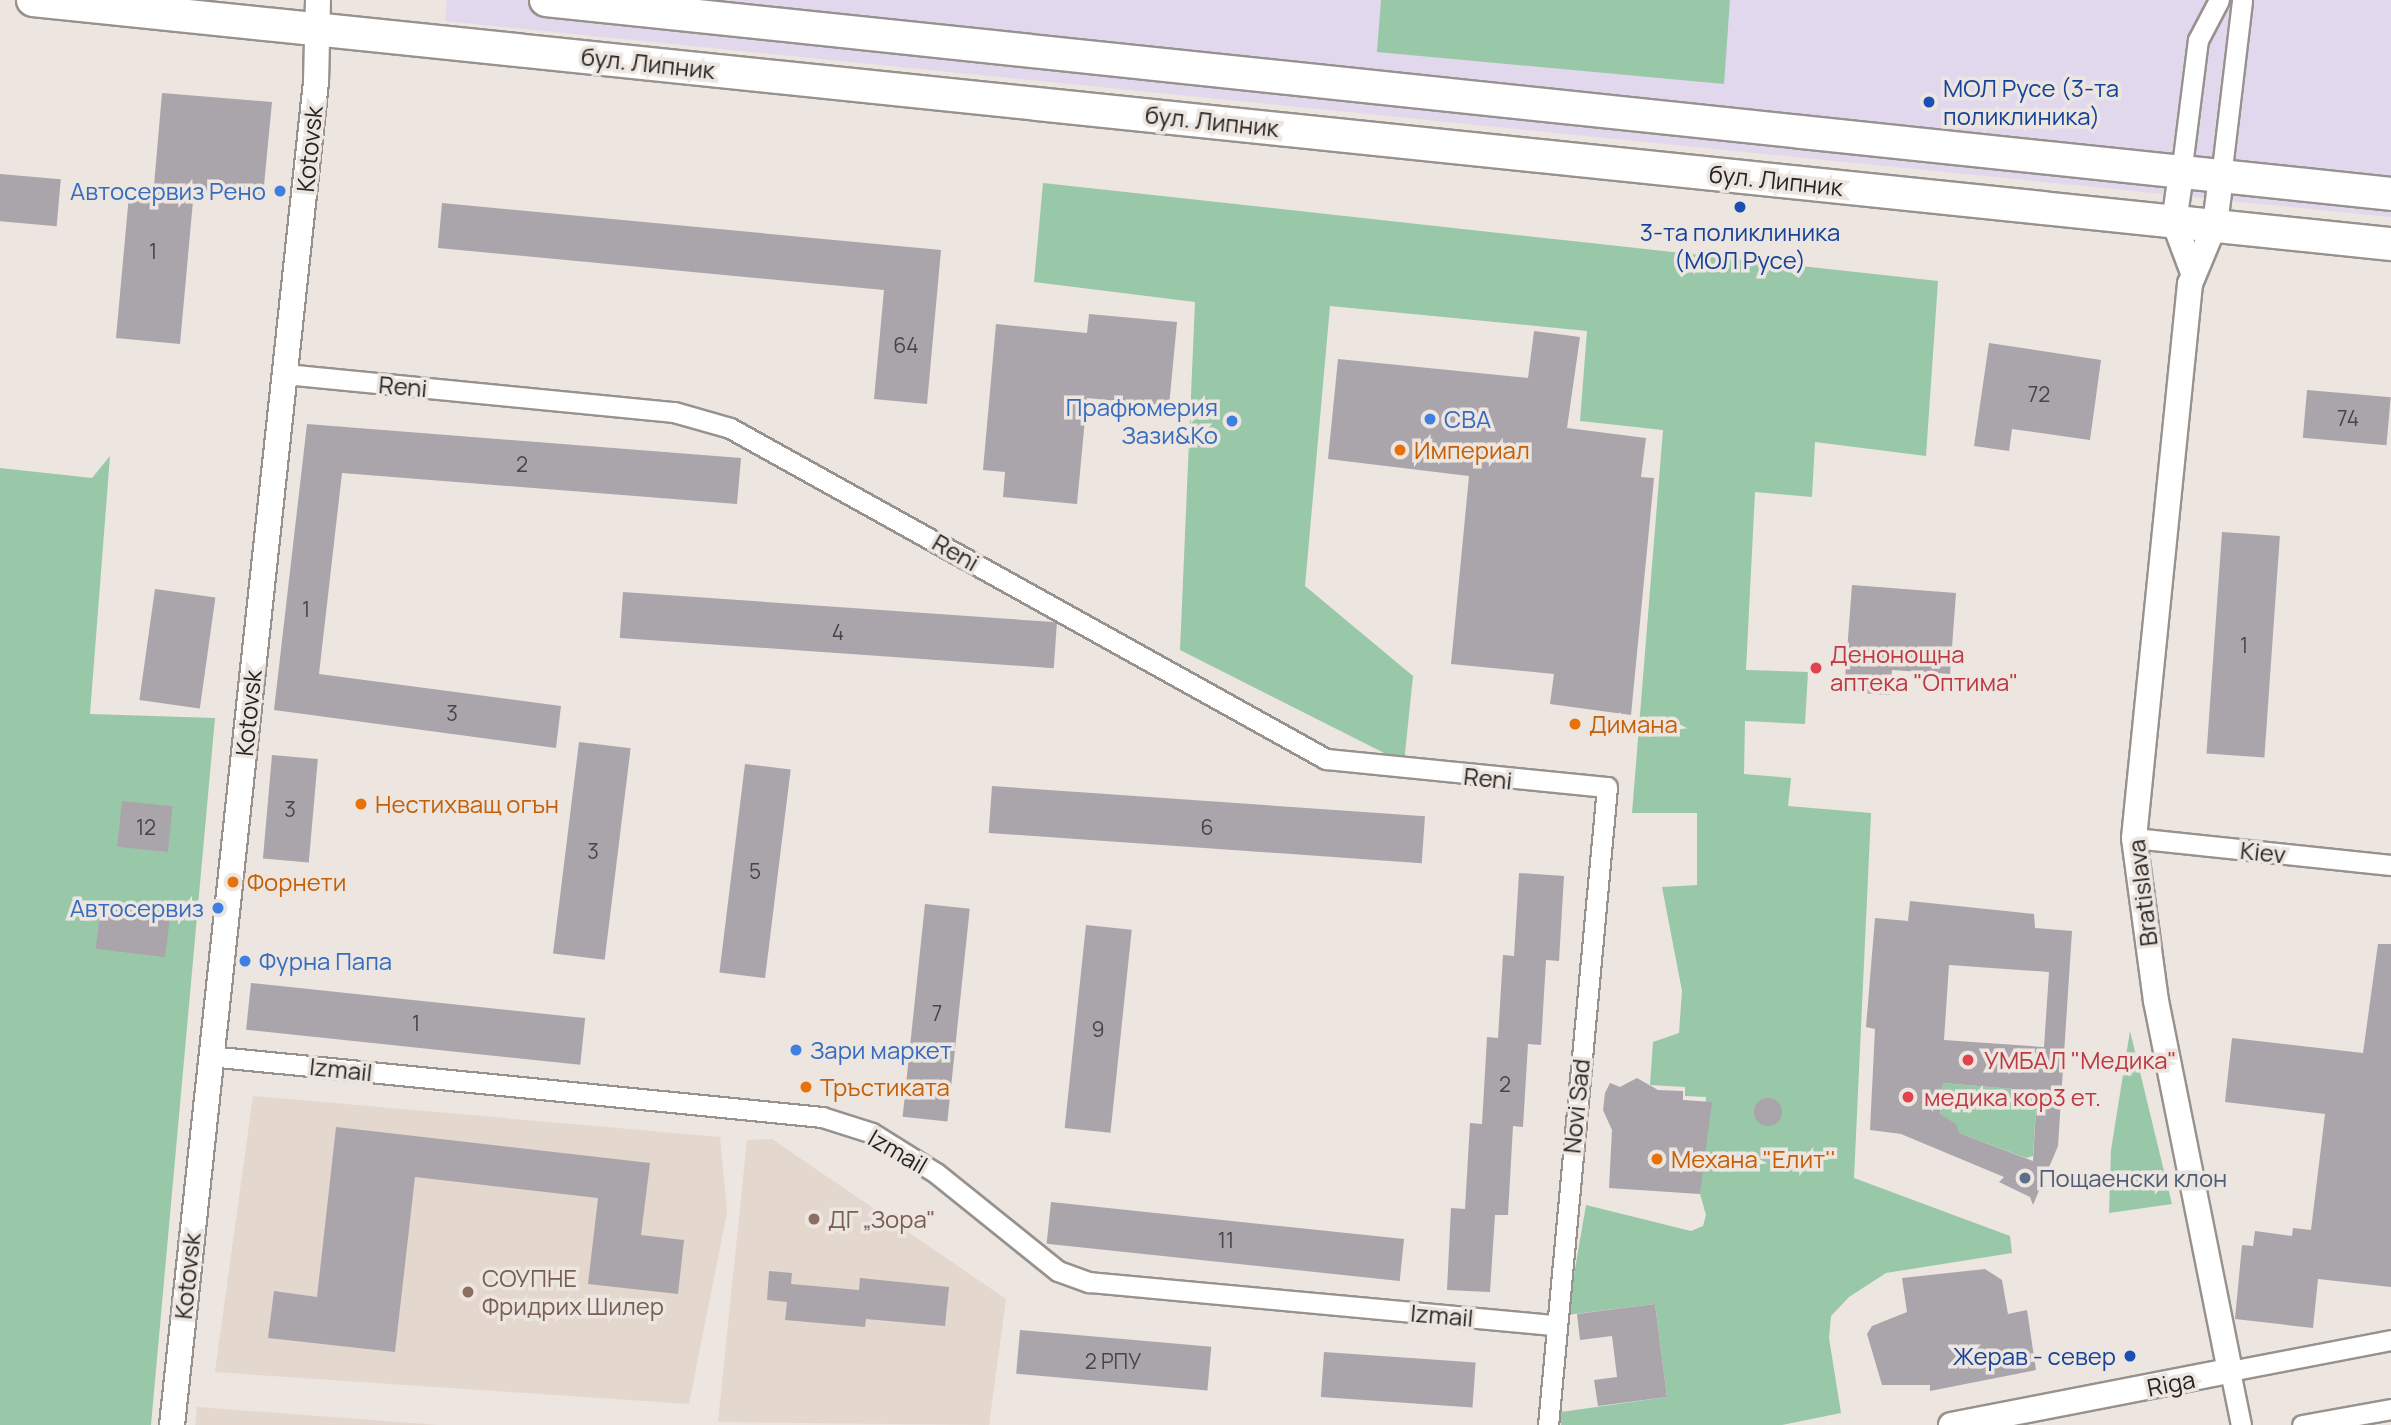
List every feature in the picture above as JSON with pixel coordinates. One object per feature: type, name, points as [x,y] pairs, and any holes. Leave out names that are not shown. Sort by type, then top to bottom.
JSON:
[{"type":"main road","name":"бул. Липник","points":[[33,0],[318,14],[2391,244]]},
{"type":"main road","name":"бул. Липник","points":[[546,0],[2391,194]]},
{"type":"street","points":[[2192,271],[2174,222],[2198,40],[2219,0]]},
{"type":"street","points":[[2192,271],[2215,224],[2242,0]]},
{"type":"street","name":"Kotovsk","points":[[172,1425],[209,1056],[285,374],[318,14]]},
{"type":"street","name":"Bratislava","points":[[2192,271],[2134,838],[2156,1001],[2241,1425]]},
{"type":"street","name":"Reni","points":[[285,374],[674,412],[730,428],[1326,759],[1606,787]]},
{"type":"street","name":"Novi Sad","points":[[1548,1425],[1554,1325],[1606,787]]},
{"type":"street","name":"Kiev","points":[[2134,838],[2391,865]]},
{"type":"street","name":"Izmail","points":[[209,1056],[822,1117],[872,1133],[926,1167],[1058,1271],[1089,1282],[1554,1325]]},
{"type":"street","name":"Riga","points":[[1951,1425],[2391,1340]]},
{"type":"street","points":[[2302,1425],[2391,1409]]},
{"type":"shaded area","points":[[447,0],[2391,0],[2391,217],[445,21]]},
{"type":"shaded area","name":"СОУПНЕ Фридрих Шилер","points":[[253,1096],[720,1137],[727,1212],[689,1404],[215,1372]]},
{"type":"shaded area","name":"ДГ „Зора\"","points":[[772,1139],[1006,1299],[989,1425],[718,1422],[747,1140]]},
{"type":"shaded area","points":[[197,1407],[438,1425],[195,1425]]},
{"type":"green space","points":[[1381,0],[1730,0],[1724,84],[1377,52]]},
{"type":"green space","points":[[1043,183],[1938,281],[1926,456],[1815,442],[1812,497],[1755,492],[1746,670],[1808,672],[1805,724],[1745,721],[1744,774],[1791,778],[1788,806],[1871,813],[1854,1178],[2010,1236],[2012,1253],[1886,1273],[1849,1297],[1831,1316],[1829,1338],[1841,1413],[1782,1425],[1561,1425],[1561,1412],[1667,1397],[1655,1304],[1567,1315],[1586,1205],[1691,1231],[1703,1226],[1706,1215],[1700,1194],[1706,1097],[1685,1096],[1685,1087],[1650,1085],[1653,1042],[1679,1033],[1682,991],[1662,887],[1697,885],[1697,813],[1632,813],[1663,430],[1580,421],[1587,331],[1330,306],[1305,586],[1413,676],[1404,763],[1180,650],[1195,302],[1034,282]]},
{"type":"green space","points":[[110,456],[90,714],[215,718],[151,1425],[0,1425],[0,468],[92,478]]},
{"type":"green space","points":[[2130,1031],[2172,1204],[2109,1213],[2111,1150]]},
{"type":"green space","points":[[1943,1083],[2037,1091],[2033,1156],[2026,1158],[1959,1133],[1940,1114]]},
{"type":"building","points":[[162,93],[272,102],[263,196],[194,190],[180,344],[116,338],[129,195],[153,197]]},
{"type":"building","points":[[0,174],[61,179],[57,226],[0,221]]},
{"type":"building","points":[[442,203],[941,250],[927,404],[874,399],[884,290],[438,248]]},
{"type":"building","points":[[1089,314],[1177,322],[1169,406],[1087,398],[1077,504],[1003,497],[1005,472],[983,470],[996,324],[1087,333]]},
{"type":"building","points":[[1534,331],[1580,337],[1567,428],[1646,438],[1641,477],[1654,478],[1631,715],[1550,704],[1554,674],[1451,664],[1469,476],[1328,459],[1338,359],[1528,378]]},
{"type":"building","points":[[1989,343],[2101,360],[2090,440],[2012,429],[2009,451],[1974,446]]},
{"type":"building","points":[[2307,390],[2391,397],[2386,445],[2303,438]]},
{"type":"building","points":[[307,424],[741,458],[737,504],[342,473],[319,674],[561,706],[556,748],[274,710]]},
{"type":"building","points":[[2222,532],[2280,536],[2264,758],[2207,753]]},
{"type":"building","points":[[1852,585],[1956,593],[1950,674],[1892,670],[1890,695],[1844,692]]},
{"type":"building","points":[[155,589],[215,597],[200,708],[139,700]]},
{"type":"building","points":[[623,592],[1057,622],[1054,668],[620,638]]},
{"type":"building","points":[[579,742],[631,748],[605,960],[553,953]]},
{"type":"building","points":[[272,755],[318,759],[309,863],[263,859]]},
{"type":"building","points":[[745,764],[791,770],[765,978],[719,972]]},
{"type":"building","points":[[992,786],[1425,816],[1422,863],[989,833]]},
{"type":"building","points":[[122,801],[173,806],[168,852],[117,847]]},
{"type":"building","points":[[1519,873],[1564,876],[1559,961],[1546,960],[1541,1045],[1528,1044],[1523,1127],[1513,1126],[1508,1215],[1495,1215],[1490,1292],[1447,1290],[1451,1208],[1465,1209],[1470,1123],[1482,1124],[1487,1037],[1498,1038],[1503,955],[1514,956]]},
{"type":"building","name":"УМБАЛ \"Медика\"","points":[[1910,901],[2034,914],[2035,928],[2072,931],[2058,1146],[2033,1205],[2030,1197],[1999,1182],[2004,1177],[1901,1134],[1870,1130],[1875,1029],[1866,1027],[1875,918],[1908,921]],"holes":[[[1949,965],[2049,972],[2044,1047],[1944,1040]],[[1943,1083],[2037,1091],[2033,1161],[1959,1133],[1956,1124],[1940,1114]]]},
{"type":"building","points":[[925,904],[970,909],[947,1122],[903,1117]]},
{"type":"building","points":[[101,905],[170,914],[165,957],[96,949]]},
{"type":"building","points":[[1086,925],[1132,930],[1110,1133],[1065,1128]]},
{"type":"building","points":[[2378,944],[2391,944],[2391,1287],[2318,1279],[2313,1328],[2235,1319],[2242,1245],[2253,1246],[2255,1231],[2292,1236],[2293,1228],[2311,1230],[2325,1114],[2225,1102],[2232,1038],[2363,1053]]},
{"type":"building","points":[[251,983],[585,1018],[580,1065],[246,1030]]},
{"type":"building","name":"Механа \"Елит''","points":[[1637,1078],[1658,1090],[1683,1091],[1683,1100],[1712,1102],[1700,1194],[1609,1188],[1612,1130],[1603,1110],[1605,1093],[1610,1083],[1620,1087]]},
{"type":"building","points":[[1768,1098],[1778,1102],[1782,1112],[1778,1122],[1768,1126],[1758,1122],[1754,1112],[1758,1102]]},
{"type":"building","points":[[336,1127],[650,1163],[641,1235],[684,1240],[678,1294],[588,1284],[598,1198],[415,1177],[395,1352],[268,1338],[274,1291],[317,1297]]},
{"type":"building","points":[[1051,1202],[1404,1239],[1400,1281],[1047,1244]]},
{"type":"building","points":[[1985,1269],[2002,1280],[2008,1314],[2027,1310],[2036,1370],[1930,1391],[1930,1385],[1882,1385],[1867,1334],[1872,1326],[1907,1312],[1902,1278]]},
{"type":"building","points":[[769,1271],[792,1273],[791,1284],[859,1290],[860,1278],[949,1287],[945,1326],[866,1319],[865,1327],[785,1320],[787,1302],[767,1300]]},
{"type":"building","points":[[1655,1304],[1667,1397],[1598,1406],[1594,1380],[1617,1377],[1612,1336],[1580,1340],[1577,1314]]},
{"type":"building","points":[[1020,1330],[1211,1347],[1207,1391],[1016,1374]]},
{"type":"building","points":[[1324,1352],[1476,1363],[1472,1407],[1321,1397]]},
{"type":"place","name":"МОЛ Русе (3-та поликлиника)","points":[[1929,102]]},
{"type":"place","name":"Автосервиз Рено","points":[[280,191]]},
{"type":"place","name":"3-та поликлиника (МОЛ Русе)","points":[[1740,207]]},
{"type":"place","name":"CBA","points":[[1430,419]]},
{"type":"place","name":"Прафюмерия Зази&Ко","points":[[1232,421]]},
{"type":"place","name":"Империал","points":[[1400,450]]},
{"type":"place","name":"Денонощна аптека \"Оптима\"","points":[[1816,668]]},
{"type":"place","name":"Димана","points":[[1575,724]]},
{"type":"place","name":"Нестихващ огън","points":[[361,804]]},
{"type":"place","name":"Форнети","points":[[233,882]]},
{"type":"place","name":"Автосервиз","points":[[218,908]]},
{"type":"place","name":"Фурна Папа","points":[[245,961]]},
{"type":"place","name":"Зари маркет","points":[[796,1050]]},
{"type":"place","name":"УМБАЛ \"Медика\"","points":[[1968,1060]]},
{"type":"place","name":"Тръстиката","points":[[806,1087]]},
{"type":"place","name":"медика кор3 ет.","points":[[1908,1097]]},
{"type":"place","name":"Механа \"Елит''","points":[[1657,1159]]},
{"type":"place","name":"Пощаенски клон","points":[[2025,1178]]},
{"type":"place","name":"ДГ „Зора\"","points":[[814,1219]]},
{"type":"place","name":"СОУПНЕ Фридрих Шилер","points":[[468,1292]]},
{"type":"place","name":"Жерав - север","points":[[2130,1356]]}]
